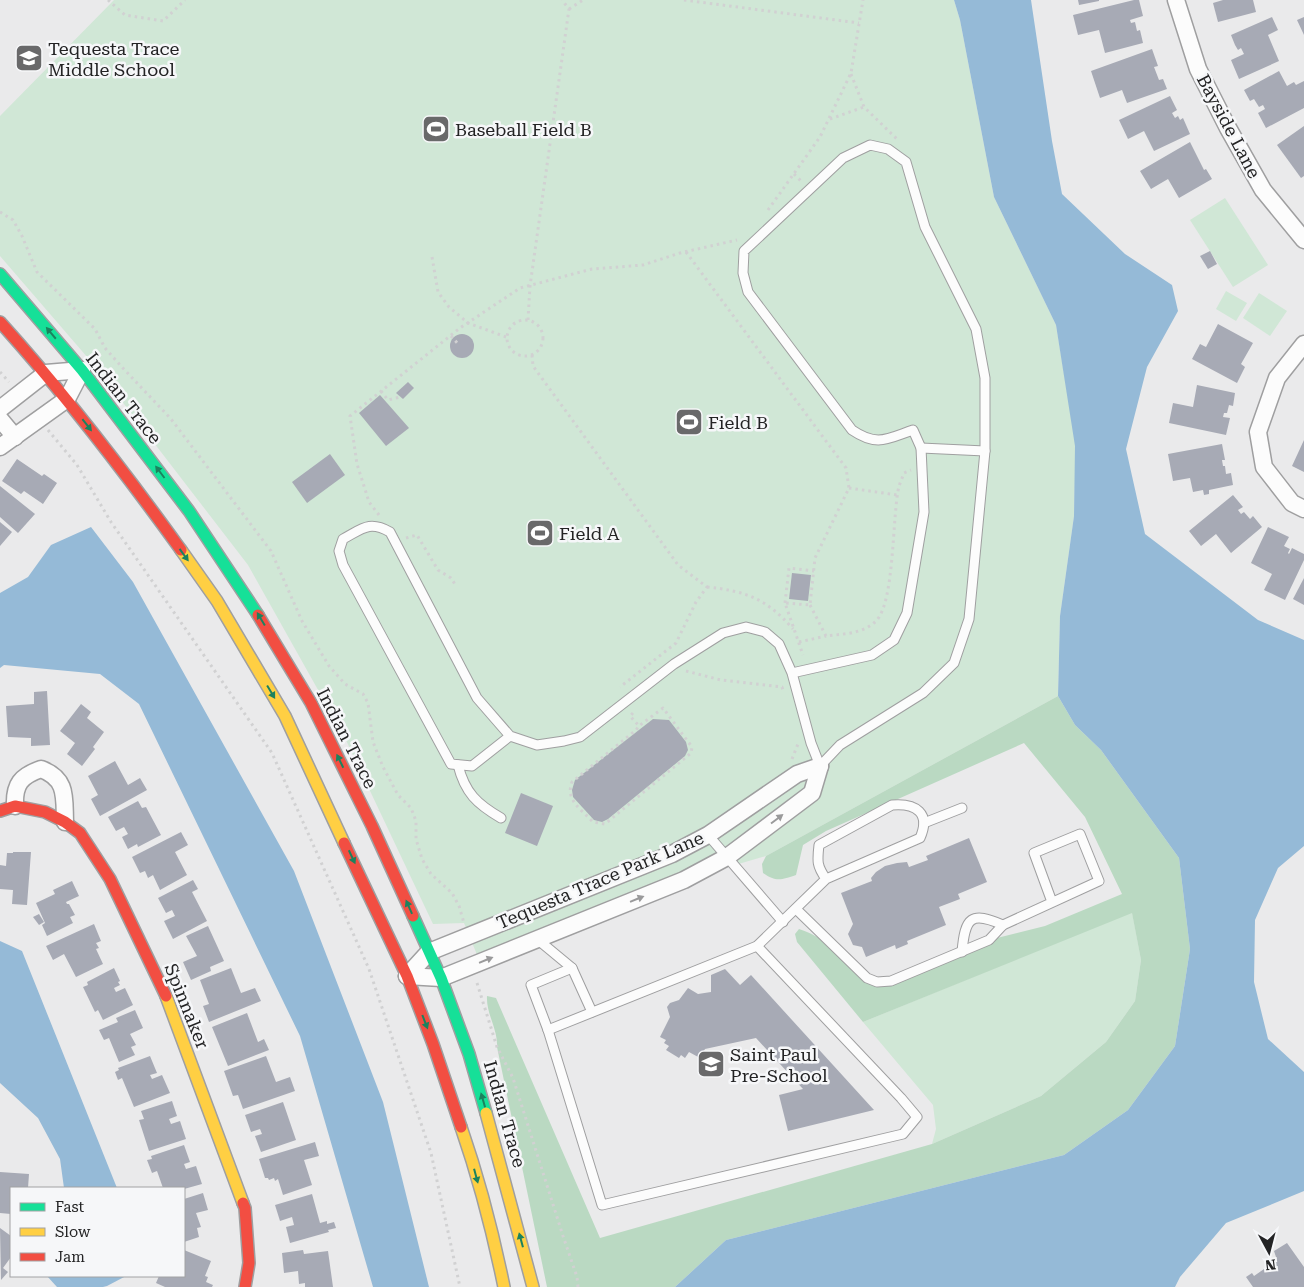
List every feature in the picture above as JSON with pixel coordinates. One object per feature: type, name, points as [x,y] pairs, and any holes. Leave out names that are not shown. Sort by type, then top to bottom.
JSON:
[{"type":"main road","name":"Indian Trace","points":[[0,274],[82,370],[189,511],[251,602],[311,704],[372,826],[441,978],[470,1054],[533,1287]]},
{"type":"main road","points":[[0,322],[46,373],[144,499],[217,601],[275,699],[407,976],[433,1044],[469,1150],[497,1253],[504,1287]]},
{"type":"main road","name":"Spinnaker","points":[[8,809],[45,812],[65,822],[80,833],[110,879],[161,983],[245,1208],[249,1263],[245,1287]]},
{"type":"street","name":"Bayside Lane","points":[[1176,0],[1198,68],[1228,128],[1263,190],[1304,240]]},
{"type":"street","points":[[1304,344],[1277,378],[1258,432],[1264,466],[1292,503],[1304,508]]},
{"type":"street","points":[[0,409],[46,373],[82,370]]},
{"type":"street","points":[[0,447],[67,399],[82,370]]},
{"type":"street","points":[[0,419],[15,437]]},
{"type":"street","name":"Tequesta Trace Park Lane","points":[[407,976],[429,952],[672,854],[708,835],[797,774],[820,766]]},
{"type":"street","name":"Tequesta Trace Park Lane","points":[[407,976],[441,978],[684,880],[726,857],[812,793],[820,766]]},
{"type":"street","points":[[8,809],[18,785],[27,774],[41,769],[52,773],[60,781],[64,794],[65,822]]},
{"type":"lane","points":[[510,736],[472,766],[451,764],[343,565],[339,551],[343,539],[368,526],[375,525],[390,532],[477,698],[510,736],[537,745],[564,741],[580,736],[674,664],[723,633],[746,627],[765,632],[779,644],[792,673],[811,743],[820,766],[840,745],[923,693],[954,663],[969,619],[985,452],[985,378],[976,330],[925,227],[906,162],[888,149],[870,145],[843,158],[744,252],[743,273],[748,292],[852,430],[870,440],[879,441],[913,430],[921,448],[924,512],[906,613],[894,640],[872,655],[792,673]]},
{"type":"lane","points":[[921,448],[985,452]]},
{"type":"lane","points":[[458,765],[462,780],[470,795],[483,807],[501,818]]},
{"type":"lane","points":[[548,1030],[757,946],[826,879],[920,838],[924,827],[923,816],[916,808],[904,804],[892,805],[819,846],[817,862],[819,869],[826,879]]},
{"type":"lane","points":[[924,823],[962,808]]},
{"type":"lane","points":[[796,909],[855,968],[867,978],[877,982],[891,981],[989,940],[1003,925],[1099,881],[1080,834],[1034,853],[1052,902]]},
{"type":"lane","points":[[708,835],[783,922]]},
{"type":"lane","points":[[962,952],[964,932],[967,924],[972,920],[979,917],[987,918],[1003,925]]},
{"type":"lane","points":[[536,940],[572,968],[592,1012]]},
{"type":"lane","points":[[572,968],[531,985],[548,1030],[602,1205],[903,1134],[917,1117],[757,946]]},
{"type":"path","points":[[108,0],[125,15],[163,21],[185,0]]},
{"type":"path","points":[[528,320],[530,286],[569,9],[562,0]]},
{"type":"path","points":[[569,9],[583,0]]},
{"type":"path","points":[[684,0],[860,23]]},
{"type":"path","points":[[762,217],[820,137],[851,73],[863,0]]},
{"type":"path","points":[[851,73],[864,107],[904,146]]},
{"type":"path","points":[[829,120],[864,107]]},
{"type":"path","points":[[794,174],[801,181]]},
{"type":"path","points":[[0,212],[13,220],[37,272],[95,329],[105,348],[120,366],[171,419],[271,551],[302,621],[329,666],[345,684],[363,694],[368,703],[373,742],[383,767],[398,795],[411,808],[416,821],[416,839],[422,859],[431,874],[452,893],[459,906],[464,923],[472,920]]},
{"type":"path","points":[[380,516],[369,502],[357,464],[350,416],[451,336],[520,288],[592,269],[643,265],[742,238]]},
{"type":"path","points":[[686,252],[846,468],[849,488],[816,558],[814,571],[810,605],[826,636]]},
{"type":"path","points":[[432,257],[438,292],[449,307],[468,323],[506,337]]},
{"type":"path","points":[[528,320],[538,326],[543,336],[541,348],[526,357],[514,353],[510,349],[506,337],[511,326],[516,322],[528,320]]},
{"type":"path","points":[[451,336],[459,345]]},
{"type":"path","points":[[532,355],[533,366],[678,565],[707,587],[743,593],[770,606],[796,632]]},
{"type":"path","points":[[0,372],[19,394]]},
{"type":"path","points":[[381,391],[388,400],[400,397]]},
{"type":"path","points":[[39,419],[77,465],[110,522],[272,753],[369,968],[431,1153],[460,1287]]},
{"type":"path","points":[[799,642],[860,631],[876,621],[886,603],[897,494],[904,473],[911,470]]},
{"type":"path","points":[[849,488],[897,494]]},
{"type":"path","points":[[400,532],[406,538],[417,535],[438,570],[451,578],[456,586]]},
{"type":"path","points":[[803,655],[785,603],[789,568],[814,571]]},
{"type":"path","points":[[620,687],[676,643],[696,602],[707,587]]},
{"type":"path","points":[[785,603],[810,605]]},
{"type":"path","points":[[684,670],[721,680],[782,687],[785,696]]},
{"type":"path","points":[[636,707],[630,716],[639,726]]},
{"type":"path","points":[[663,708],[692,748],[691,753],[605,824],[593,822],[571,798],[568,791],[572,782],[639,726],[663,708]]},
{"type":"path","points":[[791,761],[798,746],[796,738]]},
{"type":"path","points":[[477,983],[497,1047],[513,1078],[577,1277],[578,1287]]},
{"type":"green space","points":[[114,0],[954,0],[960,20],[994,197],[1056,325],[1076,446],[1074,516],[1060,616],[1058,696],[766,856],[684,880],[480,962],[464,923],[433,924],[345,738],[248,565],[94,365],[0,256],[0,116]]},
{"type":"green space","points":[[1225,198],[1268,265],[1233,287],[1190,220]]},
{"type":"green space","points":[[1226,291],[1247,303],[1236,321],[1216,309]]},
{"type":"green space","points":[[1259,293],[1287,311],[1270,336],[1243,318]]},
{"type":"green space","points":[[1058,696],[1075,725],[1101,750],[1179,858],[1190,949],[1175,1046],[1128,1110],[1064,1155],[726,1240],[675,1287],[547,1287],[497,1047],[496,1034],[488,1009],[487,996],[496,998],[600,1238],[932,1144],[1041,1096],[1106,1042],[1135,1001],[1141,960],[1132,913],[863,1022],[797,942],[795,934],[799,929],[810,933],[840,952],[877,982],[989,940],[1045,926],[1122,894],[1085,817],[1024,743],[826,831],[803,845],[796,875],[779,879],[772,878],[763,873],[762,864],[766,856]]},
{"type":"green space","points":[[1132,912],[1141,960],[1135,1001],[1106,1042],[1041,1096],[932,1144],[936,1129],[933,1105],[863,1022]]},
{"type":"water","points":[[954,0],[1031,0],[1052,141],[1062,194],[1125,254],[1172,285],[1178,311],[1147,367],[1126,449],[1145,534],[1258,620],[1304,640],[1304,846],[1278,868],[1255,920],[1254,982],[1268,1039],[1304,1072],[1304,1191],[1226,1223],[1180,1277],[1175,1287],[675,1287],[726,1240],[1064,1155],[1128,1110],[1175,1046],[1190,949],[1179,858],[1101,750],[1075,725],[1058,696],[1060,616],[1074,516],[1075,446],[1056,325],[994,197],[960,20]]},
{"type":"water","points":[[91,527],[133,582],[294,871],[383,1102],[429,1287],[373,1287],[300,1036],[139,704],[100,674],[4,665],[0,668],[0,593],[28,577],[51,545]]},
{"type":"water","points":[[0,941],[22,951],[117,1187],[64,1187],[60,1159],[38,1118],[0,1083]]},
{"type":"water","points":[[48,1277],[124,1277],[103,1287],[57,1287]]},
{"type":"building","points":[[1078,0],[1099,0],[1099,1],[1079,5]]},
{"type":"building","points":[[1139,0],[1143,16],[1130,20],[1131,23],[1135,22],[1137,31],[1140,30],[1143,43],[1105,53],[1099,30],[1078,35],[1073,15]]},
{"type":"building","points":[[1223,0],[1253,0],[1256,12],[1218,22],[1213,3]]},
{"type":"building","points":[[1272,17],[1278,30],[1268,35],[1279,61],[1239,79],[1231,60],[1244,54],[1241,48],[1238,50],[1231,35]]},
{"type":"building","points":[[1304,17],[1304,35],[1297,20]]},
{"type":"building","points":[[1152,49],[1158,66],[1154,67],[1159,80],[1163,79],[1167,89],[1127,103],[1122,90],[1100,98],[1091,71]]},
{"type":"building","points":[[1279,71],[1287,86],[1294,82],[1296,85],[1304,81],[1304,108],[1266,128],[1258,113],[1265,109],[1263,105],[1259,107],[1254,99],[1250,101],[1244,90]]},
{"type":"building","points":[[1170,96],[1177,110],[1172,113],[1175,118],[1178,116],[1180,120],[1183,118],[1190,134],[1154,151],[1144,131],[1128,139],[1119,120]]},
{"type":"building","points":[[1304,126],[1304,176],[1301,178],[1277,145]]},
{"type":"building","points":[[1190,142],[1204,170],[1206,169],[1212,179],[1179,198],[1168,179],[1151,189],[1140,171]]},
{"type":"building","points":[[1210,251],[1217,264],[1208,269],[1200,256]]},
{"type":"building","points":[[1218,324],[1253,343],[1241,364],[1245,367],[1237,383],[1192,359],[1200,344],[1206,347]]},
{"type":"building","points":[[462,334],[471,337],[474,346],[471,355],[462,358],[453,355],[450,346],[453,337]]},
{"type":"building","points":[[408,382],[414,388],[403,399],[396,393]]},
{"type":"building","points":[[1197,385],[1235,393],[1233,406],[1229,405],[1227,413],[1224,413],[1223,417],[1230,418],[1226,435],[1169,423],[1173,403],[1193,407]]},
{"type":"building","points":[[380,395],[409,428],[386,446],[359,413]]},
{"type":"building","points":[[1304,440],[1304,472],[1292,466]]},
{"type":"building","points":[[1222,444],[1225,460],[1222,460],[1223,466],[1225,466],[1226,474],[1231,473],[1233,485],[1209,490],[1209,494],[1204,495],[1203,490],[1193,492],[1190,478],[1173,481],[1168,454]]},
{"type":"building","points":[[330,454],[345,475],[307,503],[292,482]]},
{"type":"building","points":[[17,459],[42,476],[44,474],[57,483],[43,504],[24,491],[21,494],[2,481]]},
{"type":"building","points":[[0,486],[35,514],[18,533],[0,517]]},
{"type":"building","points":[[1233,495],[1243,507],[1238,510],[1241,514],[1244,512],[1250,519],[1253,516],[1262,527],[1231,553],[1216,534],[1201,546],[1189,531]]},
{"type":"building","points":[[0,522],[12,532],[0,546]]},
{"type":"building","points":[[1268,527],[1289,537],[1284,546],[1290,549],[1289,554],[1292,548],[1304,554],[1304,560],[1285,600],[1264,590],[1272,574],[1251,563]]},
{"type":"building","points":[[792,573],[811,575],[808,601],[789,599]]},
{"type":"building","points":[[1304,578],[1304,605],[1293,599]]},
{"type":"building","points":[[47,691],[50,745],[31,746],[31,738],[8,737],[6,706],[34,704],[34,692]]},
{"type":"building","points":[[81,704],[91,712],[87,718],[104,732],[93,747],[95,749],[82,766],[67,754],[75,743],[60,731]]},
{"type":"building","points":[[653,719],[669,720],[686,742],[688,750],[685,756],[608,819],[602,822],[594,820],[573,797],[572,790],[575,780]]},
{"type":"building","points":[[115,761],[128,785],[140,778],[147,790],[100,816],[91,799],[98,795],[88,776]]},
{"type":"building","points":[[521,793],[553,806],[537,846],[505,833]]},
{"type":"building","points":[[138,801],[142,808],[146,807],[161,835],[138,847],[137,844],[128,849],[122,837],[128,834],[124,827],[116,831],[108,817]]},
{"type":"building","points":[[181,832],[188,845],[175,852],[187,875],[160,890],[153,875],[148,878],[145,871],[140,873],[132,857]]},
{"type":"building","points":[[969,838],[987,882],[958,894],[960,899],[939,907],[946,925],[907,941],[908,944],[896,949],[895,945],[866,957],[862,947],[853,945],[848,934],[853,924],[841,893],[872,881],[871,878],[876,872],[885,866],[907,862],[909,867],[928,860],[926,856]]},
{"type":"building","points":[[31,852],[27,905],[12,904],[13,890],[0,889],[0,865],[6,866],[7,853]]},
{"type":"building","points":[[193,880],[198,889],[192,892],[207,921],[173,939],[164,921],[175,916],[172,910],[166,913],[158,898]]},
{"type":"building","points":[[72,881],[79,896],[66,902],[75,915],[70,917],[73,923],[47,936],[42,925],[45,923],[36,903],[55,894],[53,890]]},
{"type":"building","points":[[39,914],[44,922],[39,925],[33,917]]},
{"type":"building","points":[[94,924],[101,941],[96,943],[99,948],[96,949],[103,964],[76,977],[64,954],[53,960],[46,946]]},
{"type":"building","points":[[208,926],[224,961],[210,967],[211,971],[191,980],[183,962],[197,956],[186,936]]},
{"type":"building","points":[[114,968],[120,981],[118,982],[120,985],[114,988],[116,992],[125,988],[133,1005],[103,1020],[98,1010],[95,1012],[83,987],[88,985],[87,982]]},
{"type":"building","points":[[231,968],[241,993],[255,988],[261,1001],[209,1022],[203,1006],[209,1004],[200,980]]},
{"type":"building","points":[[725,969],[740,985],[751,975],[874,1110],[788,1131],[779,1095],[803,1089],[756,1038],[705,1049],[700,1058],[689,1052],[685,1058],[681,1055],[679,1058],[666,1050],[669,1046],[664,1043],[666,1040],[660,1037],[670,1017],[667,1007],[670,1003],[679,1000],[688,988],[698,994],[711,992],[711,975]]},
{"type":"building","points":[[135,1010],[143,1028],[130,1034],[136,1045],[131,1047],[135,1055],[119,1062],[109,1038],[104,1040],[99,1030],[118,1022],[116,1018]]},
{"type":"building","points":[[247,1013],[258,1042],[264,1039],[269,1050],[228,1066],[212,1027]]},
{"type":"building","points":[[150,1056],[157,1073],[150,1075],[152,1079],[162,1075],[170,1093],[134,1107],[122,1078],[118,1080],[115,1072],[119,1070],[118,1068]]},
{"type":"building","points":[[266,1056],[276,1082],[290,1077],[295,1091],[243,1109],[238,1095],[233,1096],[224,1071]]},
{"type":"building","points":[[172,1101],[177,1116],[169,1119],[171,1124],[180,1121],[186,1139],[149,1151],[139,1120],[144,1119],[141,1111]]},
{"type":"building","points":[[283,1102],[296,1140],[261,1152],[255,1136],[262,1134],[260,1129],[251,1132],[245,1115]]},
{"type":"building","points":[[315,1142],[319,1156],[304,1160],[312,1185],[283,1195],[278,1179],[275,1181],[274,1178],[269,1180],[265,1178],[259,1159]]},
{"type":"building","points":[[184,1145],[190,1162],[184,1164],[186,1169],[196,1166],[202,1184],[185,1189],[185,1187],[163,1187],[157,1171],[152,1173],[147,1160],[152,1159],[151,1156]]},
{"type":"building","points":[[0,1172],[29,1174],[28,1187],[10,1187],[10,1214],[0,1213]]},
{"type":"building","points":[[203,1193],[208,1210],[196,1213],[201,1227],[197,1228],[199,1237],[185,1242],[185,1199]]},
{"type":"building","points":[[312,1194],[320,1223],[334,1222],[336,1228],[328,1230],[329,1232],[290,1243],[286,1227],[294,1225],[292,1217],[280,1221],[275,1205]]},
{"type":"building","points":[[0,1228],[10,1235],[10,1258],[3,1268],[8,1272],[1,1280]]},
{"type":"building","points":[[1287,1243],[1304,1267],[1304,1287],[1253,1287],[1246,1277],[1252,1273],[1254,1276],[1277,1260],[1274,1251]]},
{"type":"building","points":[[185,1250],[211,1261],[205,1276],[208,1277],[206,1282],[213,1285],[212,1287],[165,1287],[156,1283],[159,1277],[185,1277]]},
{"type":"building","points":[[303,1250],[304,1254],[328,1251],[333,1287],[305,1287],[305,1283],[299,1284],[298,1271],[284,1273],[282,1253]]},
{"type":"traffic: fast","points":[[0,274],[82,370],[189,511],[258,615]]},
{"type":"traffic: fast","points":[[413,916],[441,978],[469,1054],[486,1113]]},
{"type":"traffic: slow","points":[[181,550],[217,601],[285,716],[344,843]]},
{"type":"traffic: slow","points":[[166,996],[243,1203]]},
{"type":"traffic: slow","points":[[486,1113],[533,1287]]},
{"type":"traffic: slow","points":[[461,1127],[485,1206],[504,1287]]},
{"type":"traffic: jam","points":[[0,322],[94,433],[181,550]]},
{"type":"traffic: jam","points":[[258,615],[311,703],[372,826],[413,916]]},
{"type":"traffic: jam","points":[[0,811],[15,806],[45,812],[65,822],[80,833],[110,879],[166,996]]},
{"type":"traffic: jam","points":[[344,843],[407,976],[433,1044],[461,1127]]},
{"type":"traffic: jam","points":[[243,1203],[249,1263],[245,1287]]},
{"type":"place","name":"Tequesta Trace Middle School","points":[[29,58]]},
{"type":"place","name":"Baseball Field B","points":[[436,129]]},
{"type":"place","name":"Field B","points":[[689,422]]},
{"type":"place","name":"Field A","points":[[540,533]]},
{"type":"place","name":"Saint Paul Pre-School","points":[[711,1064]]}]
